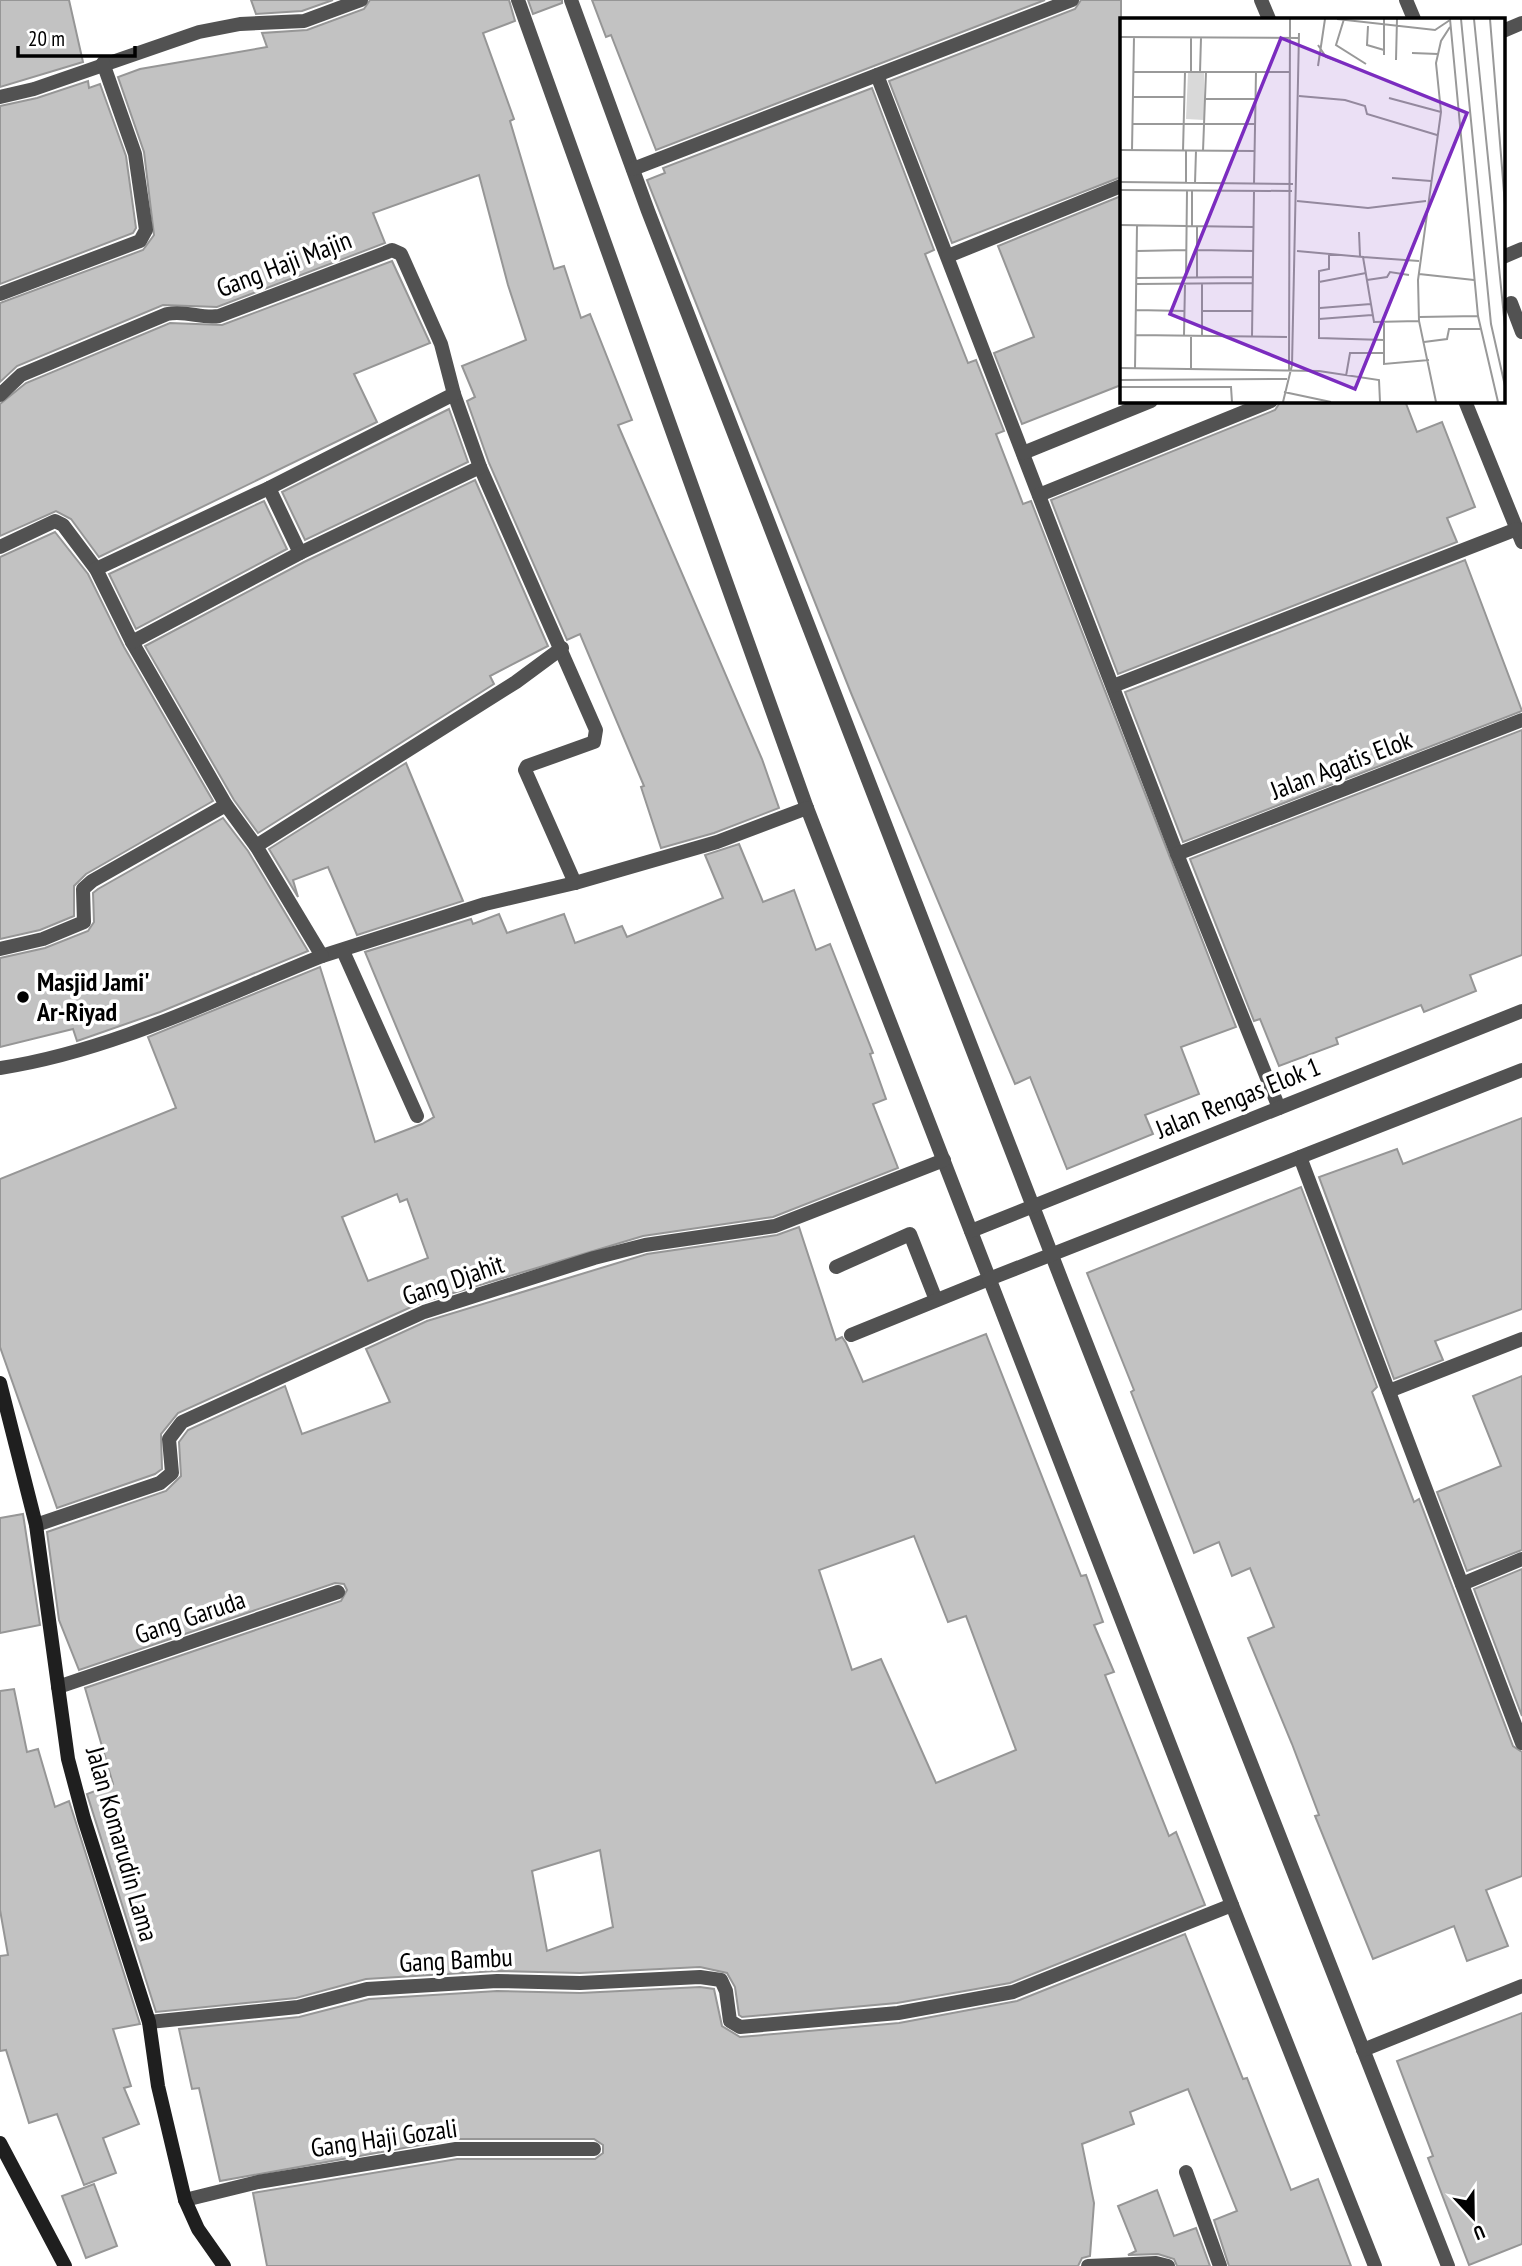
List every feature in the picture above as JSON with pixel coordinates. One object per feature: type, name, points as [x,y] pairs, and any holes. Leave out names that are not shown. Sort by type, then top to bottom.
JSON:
[{"type":"street","points":[[0,97],[34,89],[199,32],[240,24],[304,21],[361,0]]},
{"type":"street","points":[[518,0],[807,808],[1232,1905],[1375,2266]]},
{"type":"street","points":[[571,0],[633,169],[1448,2266]]},
{"type":"street","points":[[633,169],[1072,0]]},
{"type":"street","points":[[1261,0],[1269,18]]},
{"type":"street","points":[[1406,0],[1414,18]]},
{"type":"street","points":[[1504,31],[1522,23]]},
{"type":"street","points":[[0,293],[140,241],[146,230],[135,154],[103,64]]},
{"type":"street","points":[[877,75],[1177,854],[1279,1108]]},
{"type":"street","points":[[948,256],[1120,186]]},
{"type":"street","points":[[1504,254],[1522,249]]},
{"type":"street","name":"Gang Haji Majin","points":[[0,395],[21,375],[167,314],[190,312],[204,319],[219,316],[397,251],[408,263],[441,344],[454,394]]},
{"type":"street","points":[[1512,303],[1522,332]]},
{"type":"street","points":[[96,569],[269,488],[454,394],[480,467],[596,730],[597,739],[527,766],[525,774],[575,883]]},
{"type":"street","points":[[1023,453],[1149,402]]},
{"type":"street","points":[[1039,495],[1269,402]]},
{"type":"street","points":[[1113,686],[1519,536],[1465,402]]},
{"type":"street","points":[[132,642],[300,553],[480,467]]},
{"type":"street","points":[[269,488],[300,553]]},
{"type":"street","points":[[0,547],[55,521],[63,525],[96,569],[132,642],[226,805],[256,846],[322,956]]},
{"type":"street","points":[[256,846],[516,682],[562,648]]},
{"type":"street","name":"Jalan Agatis Elok","points":[[1177,854],[1522,720]]},
{"type":"street","points":[[0,949],[43,939],[85,922],[81,899],[83,889],[92,880],[226,805]]},
{"type":"street","points":[[0,1068],[65,1056],[322,956],[485,904],[575,883],[717,842],[807,808]]},
{"type":"street","points":[[343,951],[417,1116]]},
{"type":"street","name":"Jalan Rengas Elok 1","points":[[971,1231],[1522,1011]]},
{"type":"street","points":[[851,1335],[1522,1070]]},
{"type":"street","points":[[1300,1157],[1522,1743]]},
{"type":"street","name":"Gang Djahit","points":[[36,1525],[160,1483],[172,1473],[169,1438],[182,1422],[424,1312],[594,1258],[645,1245],[775,1226],[944,1160]]},
{"type":"street","points":[[836,1267],[910,1234],[936,1300]]},
{"type":"street","points":[[1389,1391],[1522,1339]]},
{"type":"street","name":"Jalan Komarudin Lama","points":[[0,1383],[36,1525],[68,1759],[84,1819],[149,2022],[158,2086],[185,2200],[198,2229],[224,2266]]},
{"type":"street","points":[[1462,1584],[1522,1559]]},
{"type":"street","name":"Gang Garuda","points":[[58,1687],[338,1592]]},
{"type":"street","name":"Gang Bambu","points":[[149,2022],[298,2007],[367,1989],[497,1981],[580,1983],[700,1977],[720,1980],[732,2024],[740,2027],[898,2013],[1013,1992],[1232,1905]]},
{"type":"street","points":[[1363,2050],[1522,1986]]},
{"type":"street","points":[[0,2143],[65,2266]]},
{"type":"street","name":"Gang Haji Gozali","points":[[185,2200],[258,2182],[456,2149],[594,2149]]},
{"type":"street","points":[[1186,2172],[1220,2266]]},
{"type":"street","points":[[1088,2266],[1156,2263],[1168,2266]]},
{"type":"building","points":[[0,0],[69,0],[83,62],[0,87]]},
{"type":"building","points":[[251,0],[333,0],[302,11],[256,14]]},
{"type":"building","points":[[370,0],[509,0],[515,21],[483,33],[514,119],[510,121],[554,269],[564,266],[581,318],[590,314],[632,420],[618,425],[762,759],[779,808],[714,833],[661,848],[641,787],[644,786],[580,634],[567,640],[489,463],[467,401],[475,397],[462,366],[526,340],[508,285],[479,175],[373,213],[385,243],[217,307],[163,305],[17,366],[0,382],[0,303],[143,250],[154,235],[144,152],[118,77],[140,69],[267,47],[262,33],[307,30],[364,9]]},
{"type":"building","points":[[528,0],[562,0],[562,3],[533,14]]},
{"type":"building","points":[[592,0],[1045,0],[656,150],[611,35],[606,37]]},
{"type":"building","points":[[1081,0],[1121,0],[1120,177],[952,243],[889,81],[1075,9]]},
{"type":"building","points":[[88,81],[89,88],[100,84],[126,156],[136,228],[133,233],[0,284],[0,106],[37,98]]},
{"type":"building","points":[[872,88],[934,250],[925,254],[968,363],[976,360],[1004,431],[996,434],[1023,504],[1031,501],[1236,1027],[1181,1047],[1199,1094],[1145,1115],[1153,1134],[1067,1169],[1030,1077],[1015,1084],[851,693],[647,180],[665,173],[663,168]]},
{"type":"building","points":[[1120,196],[1120,385],[1022,424],[994,353],[1034,337],[998,246]]},
{"type":"building","points":[[392,261],[430,343],[354,374],[377,422],[99,557],[71,519],[56,511],[0,536],[0,404],[26,383],[170,323],[222,325]]},
{"type":"building","points":[[1280,402],[1405,402],[1417,432],[1442,422],[1475,507],[1447,518],[1457,542],[1118,674],[1051,500],[1275,410]]},
{"type":"building","points":[[449,409],[468,462],[305,540],[282,492]]},
{"type":"building","points":[[475,480],[548,646],[490,676],[494,684],[258,833],[234,800],[145,646],[304,562]]},
{"type":"building","points":[[264,501],[287,549],[136,629],[109,574]]},
{"type":"building","points":[[55,532],[88,574],[124,647],[213,801],[86,874],[74,886],[74,916],[40,930],[0,939],[0,557]]},
{"type":"building","points":[[1465,560],[1522,711],[1183,842],[1125,692]]},
{"type":"building","points":[[1522,730],[1522,955],[1470,975],[1476,991],[1424,1012],[1421,1005],[1336,1038],[1338,1044],[1279,1066],[1260,1019],[1254,1021],[1190,859]]},
{"type":"building","points":[[406,763],[463,901],[357,935],[328,867],[293,880],[298,897],[269,849]]},
{"type":"building","points":[[223,818],[248,851],[308,951],[160,1012],[77,1041],[73,1029],[0,1047],[0,958],[45,948],[88,931],[94,922],[93,893]]},
{"type":"building","points":[[739,844],[763,902],[794,890],[816,950],[830,944],[873,1053],[870,1054],[886,1099],[873,1104],[898,1168],[773,1217],[643,1236],[420,1303],[178,1413],[161,1434],[162,1469],[155,1474],[57,1508],[0,1347],[0,1179],[176,1108],[148,1037],[320,967],[375,1142],[422,1124],[434,1117],[365,952],[471,919],[473,924],[499,914],[507,933],[564,914],[575,943],[622,926],[627,937],[723,898],[705,855]],"holes":[[[397,1194],[400,1202],[407,1199],[428,1258],[368,1281],[342,1217]]]},
{"type":"building","points":[[1522,1118],[1522,1309],[1435,1341],[1443,1360],[1394,1379],[1319,1177],[1397,1149],[1403,1164]]},
{"type":"building","points":[[1301,1187],[1377,1387],[1372,1392],[1414,1502],[1419,1499],[1513,1746],[1522,1752],[1522,1876],[1486,1890],[1508,1946],[1467,1961],[1454,1926],[1373,1959],[1315,1816],[1319,1815],[1292,1744],[1248,1638],[1274,1627],[1250,1568],[1232,1576],[1219,1542],[1194,1553],[1131,1392],[1134,1390],[1087,1273]]},
{"type":"building","points":[[799,1227],[836,1340],[842,1337],[846,1343],[863,1382],[986,1334],[1081,1576],[1086,1575],[1103,1622],[1094,1625],[1114,1672],[1105,1675],[1169,1836],[1176,1832],[1205,1905],[1010,1983],[897,2003],[742,2017],[739,2015],[735,1987],[727,1973],[700,1967],[580,1973],[496,1971],[366,1979],[296,1998],[156,2012],[87,1794],[113,1784],[85,1688],[341,1601],[347,1590],[344,1584],[335,1583],[79,1670],[59,1620],[47,1532],[166,1491],[181,1476],[179,1442],[188,1430],[285,1386],[302,1434],[390,1402],[366,1349],[427,1321],[647,1254],[777,1235]],"holes":[[[914,1536],[948,1622],[966,1616],[1016,1750],[936,1783],[881,1659],[852,1670],[819,1570]],[[600,1850],[613,1927],[547,1951],[532,1871]]]},
{"type":"building","points":[[1522,1376],[1522,1550],[1467,1571],[1437,1492],[1501,1466],[1473,1396]]},
{"type":"building","points":[[23,1514],[40,1625],[0,1633],[0,1518]]},
{"type":"building","points":[[1522,1569],[1522,1716],[1474,1589]]},
{"type":"building","points":[[14,1689],[27,1752],[38,1749],[55,1807],[69,1801],[140,2024],[113,2029],[131,2086],[124,2088],[139,2124],[103,2138],[116,2173],[84,2185],[57,2114],[29,2123],[6,2050],[0,2051],[0,1956],[8,1955],[0,1910],[0,1691]]},
{"type":"building","points":[[1185,1934],[1243,2079],[1247,2078],[1291,2190],[1318,2179],[1351,2266],[1229,2266],[1214,2220],[1237,2211],[1188,2089],[1130,2112],[1134,2124],[1082,2144],[1094,2203],[1090,2256],[1082,2258],[1078,2266],[267,2266],[253,2193],[457,2159],[595,2159],[603,2153],[603,2145],[594,2139],[454,2139],[220,2181],[199,2088],[192,2089],[179,2029],[299,2017],[369,1999],[497,1991],[580,1993],[700,1987],[714,1989],[722,2026],[740,2037],[899,2023],[1017,2001]]},
{"type":"building","points":[[1522,2013],[1522,2244],[1469,2265],[1428,2158],[1433,2156],[1397,2061]]},
{"type":"building","points":[[94,2184],[117,2246],[86,2258],[62,2196]]},
{"type":"building","points":[[1157,2190],[1174,2236],[1196,2228],[1210,2266],[1177,2266],[1174,2259],[1158,2254],[1128,2255],[1136,2251],[1118,2206]]},
{"type":"place","name":"Masjid Jami' Ar-Riyad","points":[[23,997]]}]
